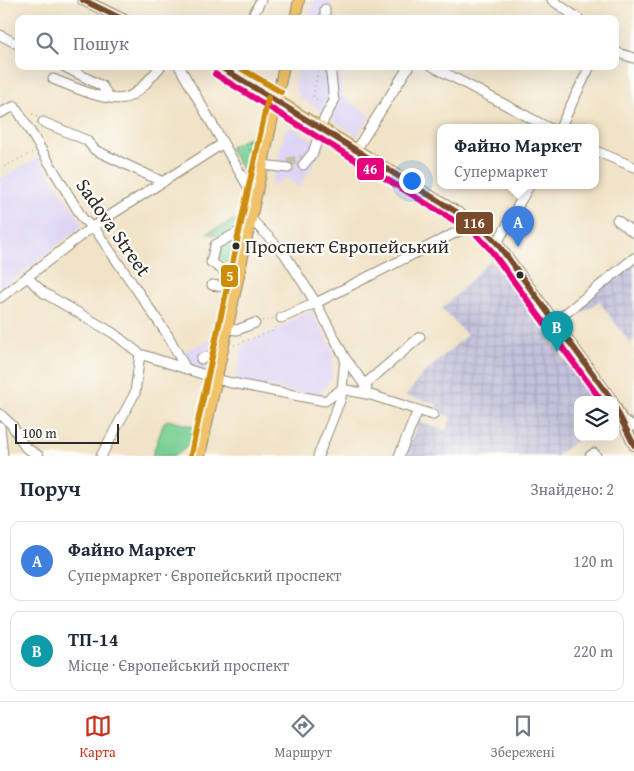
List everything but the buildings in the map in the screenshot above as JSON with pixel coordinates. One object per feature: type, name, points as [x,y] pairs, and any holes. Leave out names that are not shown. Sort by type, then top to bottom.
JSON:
[{"type":"main road","points":[[83,0],[115,15]]},
{"type":"main road","points":[[296,15],[299,0]]},
{"type":"main road","points":[[227,70],[475,223],[497,243],[609,396]]},
{"type":"main road","points":[[198,454],[216,378],[216,357],[227,329],[283,70]]},
{"type":"main road","points":[[619,413],[634,444]]},
{"type":"street","points":[[253,15],[261,0]]},
{"type":"street","points":[[552,0],[573,15]]},
{"type":"street","points":[[2,40],[15,43]]},
{"type":"street","points":[[619,53],[634,58]]},
{"type":"street","points":[[71,70],[102,86],[109,97]]},
{"type":"street","points":[[53,79],[93,95],[120,99],[133,95],[157,70]]},
{"type":"street","points":[[181,70],[255,199]]},
{"type":"street","points":[[302,162],[313,153],[334,101],[330,70]]},
{"type":"street","points":[[356,150],[406,70]]},
{"type":"street","points":[[440,70],[541,124]]},
{"type":"street","points":[[562,124],[588,70]]},
{"type":"street","points":[[0,113],[16,108]]},
{"type":"street","name":"Sadova Street","points":[[16,108],[83,219],[92,227],[167,334],[185,367]]},
{"type":"street","points":[[43,122],[86,140],[95,150],[163,182]]},
{"type":"street","points":[[0,298],[92,227],[163,182],[224,147]]},
{"type":"street","points":[[599,152],[634,167]]},
{"type":"street","points":[[262,166],[273,168],[288,165]]},
{"type":"street","points":[[497,243],[527,189]]},
{"type":"street","points":[[617,220],[634,233]]},
{"type":"street","points":[[237,285],[210,262],[214,245],[250,223],[284,253],[316,303],[345,358],[371,395]]},
{"type":"street","points":[[281,318],[316,303],[475,223]]},
{"type":"street","points":[[555,322],[634,258]]},
{"type":"street","points":[[28,277],[44,294],[113,333],[140,354],[216,378],[325,401],[337,411]]},
{"type":"street","points":[[212,286],[237,285]]},
{"type":"street","points":[[227,329],[237,330],[255,323]]},
{"type":"street","points":[[364,384],[420,337]]},
{"type":"street","points":[[101,456],[135,393],[140,354]]},
{"type":"street","points":[[202,359],[216,357]]},
{"type":"street","points":[[318,456],[337,411],[342,389],[345,358]]},
{"type":"street","points":[[325,401],[342,389],[371,395],[433,415]]},
{"type":"street","points":[[399,456],[418,410]]},
{"type":"street","points":[[0,414],[12,426],[25,447],[39,456]]},
{"type":"street","points":[[623,420],[634,426]]},
{"type":"street","points":[[0,428],[3,456]]},
{"type":"street","points":[[590,456],[594,453],[596,456]]},
{"type":"path","points":[[318,70],[313,97],[330,108]]},
{"type":"path","points":[[16,108],[32,112],[43,122]]},
{"type":"path","points":[[250,150],[254,138]]},
{"type":"path","points":[[224,147],[252,143]]},
{"type":"path","points":[[0,169],[41,148]]},
{"type":"path","points":[[216,357],[225,297]]},
{"type":"path","points":[[255,323],[281,318]]},
{"type":"path","points":[[234,345],[273,331],[281,318]]},
{"type":"shaded area","points":[[313,0],[331,0],[333,15],[310,15]]},
{"type":"shaded area","points":[[298,70],[340,70],[343,96],[370,116],[357,136],[300,97],[295,87]]},
{"type":"shaded area","points":[[291,127],[324,146],[299,187],[286,178],[271,186],[285,130]]},
{"type":"shaded area","points":[[39,157],[83,225],[0,290],[0,179]]},
{"type":"shaded area","points":[[491,260],[592,396],[574,396],[574,441],[576,441],[556,456],[405,456],[419,421],[446,431],[451,417],[435,411],[437,404],[406,396],[420,377],[467,335],[442,309]]},
{"type":"shaded area","points":[[634,262],[634,340],[630,343],[599,301],[571,321],[567,316]]},
{"type":"shaded area","points":[[310,310],[333,349],[332,378],[318,396],[238,381],[236,377],[242,344],[274,331]]},
{"type":"shaded area","points":[[210,340],[212,347],[205,371],[189,366],[183,352]]},
{"type":"green space","points":[[249,137],[254,143],[253,150],[247,149],[246,154],[251,156],[247,177],[229,148]]},
{"type":"green space","points":[[241,217],[238,228],[220,237],[207,233]]},
{"type":"green space","points":[[236,237],[229,271],[224,269],[228,263],[217,256],[219,246]]},
{"type":"green space","points":[[168,420],[195,427],[192,443],[175,456],[152,456],[164,422]]},
{"type":"tunnel","points":[[287,162],[302,159]]},
{"type":"transit line","name":"116","points":[[83,0],[114,15]]},
{"type":"transit line","name":"116","points":[[226,70],[481,227],[497,243],[609,396]]},
{"type":"transit line","name":"5","points":[[244,70],[281,92]]},
{"type":"transit line","name":"46","points":[[215,74],[476,234],[490,249],[598,396]]},
{"type":"transit line","name":"5","points":[[191,454],[268,98]]},
{"type":"transit line","name":"116","points":[[619,415],[634,445]]},
{"type":"place","name":"Проспект Європейський","points":[[236,246]]},
{"type":"place","name":"Файно Маркет","points":[[518,247]]},
{"type":"place","name":"ТП-14","points":[[557,352]]}]
